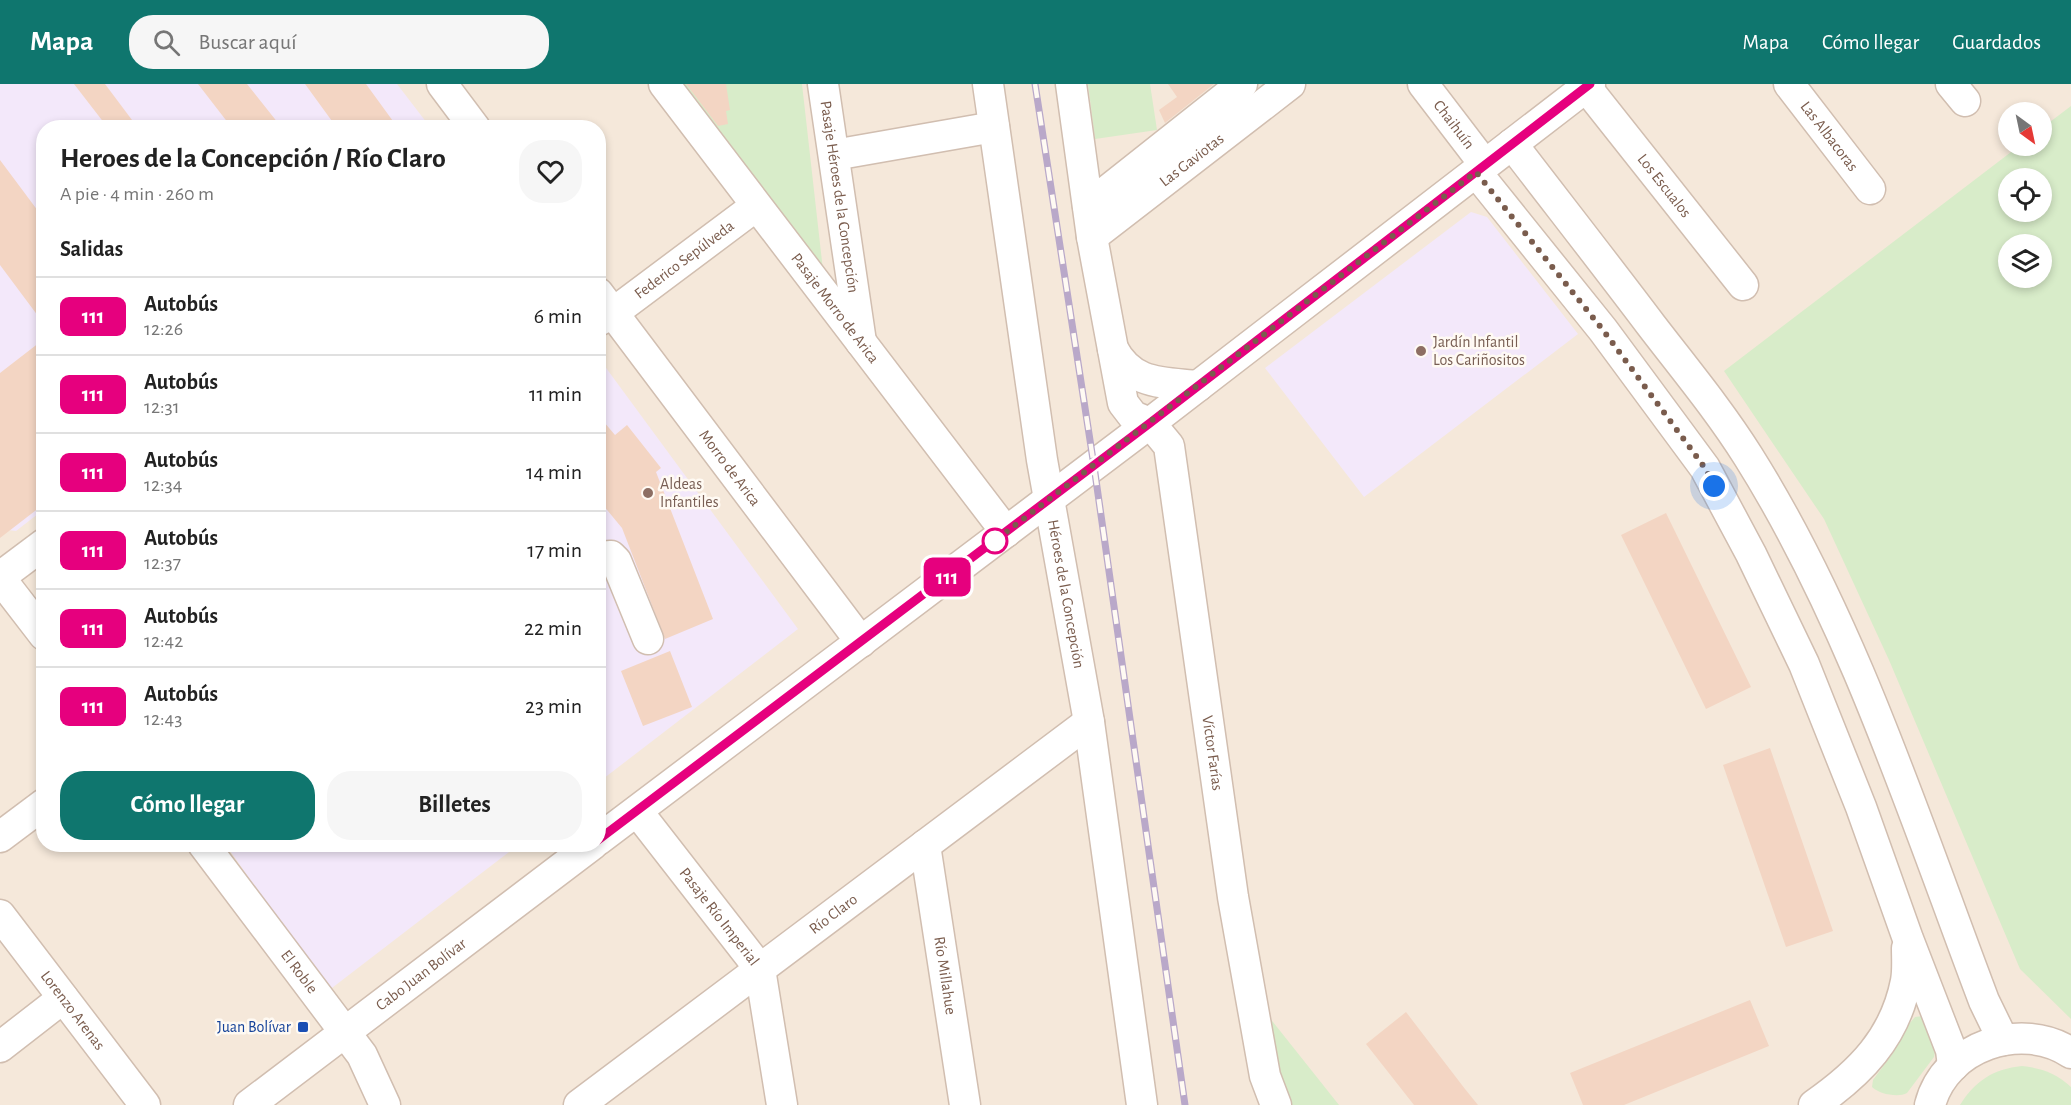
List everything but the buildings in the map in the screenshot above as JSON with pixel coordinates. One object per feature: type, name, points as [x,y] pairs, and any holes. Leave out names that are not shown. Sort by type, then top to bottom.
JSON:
[{"type":"street","points":[[442,84],[469,120]]},
{"type":"street","name":"Pasaje Morro de Arica","points":[[664,84],[1006,532]]},
{"type":"street","name":"Pasaje Héroes de la Concepción","points":[[823,84],[862,345]]},
{"type":"street","name":"Héroes de la Concepción","points":[[988,84],[1042,460],[1089,722],[1142,1105]]},
{"type":"street","points":[[1071,84],[1092,237],[1123,403],[1142,419]]},
{"type":"street","name":"Las Gaviotas","points":[[1088,206],[1242,92],[1290,84]]},
{"type":"street","name":"Chaihuín","points":[[1423,84],[1480,169],[1705,468],[1751,554],[1804,664],[1861,807],[1947,1041],[1953,1066]]},
{"type":"street","name":"Las Albacoras","points":[[1789,84],[1870,189]]},
{"type":"street","points":[[606,834],[1050,499],[1142,419],[1197,386],[1588,86]]},
{"type":"street","name":"Los Escualos","points":[[1588,86],[1743,285]]},
{"type":"street","name":"Las Gaviotas","points":[[1092,237],[1242,92]]},
{"type":"street","points":[[834,155],[994,127]]},
{"type":"street","points":[[1512,144],[1711,403],[1748,457],[1795,540],[1835,621],[1878,720],[1984,1001],[2003,1040]]},
{"type":"street","name":"Federico Sepúlveda","points":[[606,307],[756,206]]},
{"type":"street","name":"Morro de Arica","points":[[606,313],[861,642]]},
{"type":"street","points":[[1113,348],[1118,359],[1137,376],[1148,380],[1197,386]]},
{"type":"street","name":"Víctor Farías","points":[[1142,419],[1168,446],[1233,897],[1265,1076],[1276,1105]]},
{"type":"street","points":[[36,550],[0,578],[36,625]]},
{"type":"street","points":[[606,556],[611,556],[616,561],[648,639]]},
{"type":"street","name":"Río Claro","points":[[586,1103],[1089,722]]},
{"type":"street","points":[[0,837],[36,810]]},
{"type":"street","name":"Pasaje Río Imperial","points":[[637,811],[760,969],[782,1105]]},
{"type":"street","name":"Río Millahue","points":[[925,845],[965,1105]]},
{"type":"street","name":"El Roble","points":[[209,852],[362,1055],[385,1105]]},
{"type":"street","name":"Cabo Juan Bolívar","points":[[249,1105],[582,852]]},
{"type":"street","name":"Lorenzo Arenas","points":[[0,915],[145,1105]]},
{"type":"street","points":[[1814,1105],[1841,1087],[1873,1055],[1893,1022],[1906,980],[1908,939]]},
{"type":"street","points":[[0,1047],[63,998]]},
{"type":"street","points":[[1930,1105],[1938,1085],[1953,1066],[1972,1051],[1994,1041],[2018,1038],[2041,1040],[2071,1053]]},
{"type":"shaded area","points":[[0,84],[2071,84],[2071,1105],[0,1105]]},
{"type":"shaded area","points":[[0,84],[397,84],[425,120],[36,120],[36,515],[16,531],[0,529]]},
{"type":"shaded area","name":"Jardín Infantil Los Cariñositos","points":[[1471,212],[1487,217],[1578,334],[1364,497],[1265,368]]},
{"type":"shaded area","name":"Aldeas Infantiles","points":[[606,368],[798,629],[606,777]]},
{"type":"shaded area","points":[[231,852],[509,852],[328,991]]},
{"type":"green space","points":[[671,84],[802,84],[824,279]]},
{"type":"green space","points":[[1088,84],[1150,84],[1157,130],[1095,139]]},
{"type":"green space","points":[[2071,106],[2071,1019],[2020,969],[1889,660],[1824,519],[1724,371],[2006,156],[2052,156],[2052,120]]},
{"type":"green space","points":[[1923,1016],[1936,1046],[1934,1057],[1907,1093],[1894,1095],[1872,1087],[1873,1080],[1893,1053],[1909,1024],[1915,1017]]},
{"type":"green space","points":[[1269,1017],[1339,1105],[1286,1105],[1281,1097]]},
{"type":"green space","points":[[2022,1066],[2036,1068],[2060,1078],[2071,1087],[2071,1105],[1960,1105],[1972,1089],[1986,1078],[2002,1070]]},
{"type":"railway","points":[[1035,84],[1094,466],[1185,1105]]},
{"type":"bus line","name":"111","points":[[606,834],[1150,423],[1590,84]]},
{"type":"place","name":"Jardín Infantil Los Cariñositos","points":[[1421,351]]},
{"type":"place","name":"Aldeas Infantiles","points":[[648,493]]},
{"type":"place","name":"Juan Bolívar","points":[[303,1027]]},
{"type":"route","points":[[995,541],[988,546],[1476,172],[1603,330],[1705,468],[1714,486]]}]
